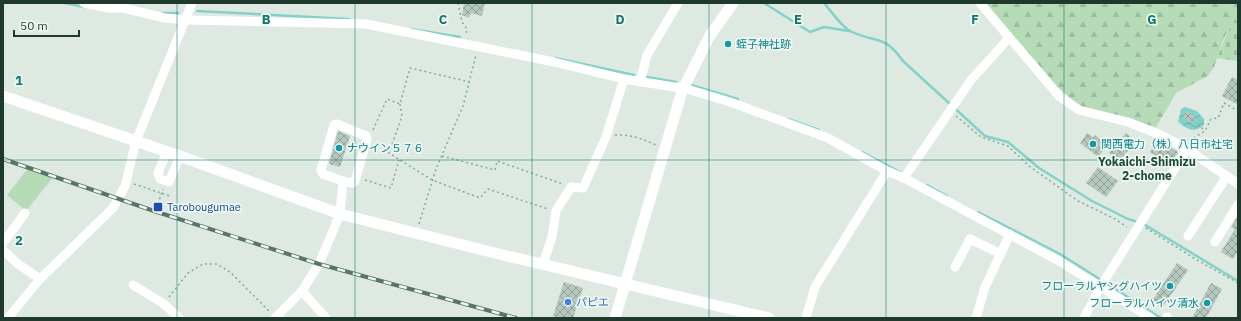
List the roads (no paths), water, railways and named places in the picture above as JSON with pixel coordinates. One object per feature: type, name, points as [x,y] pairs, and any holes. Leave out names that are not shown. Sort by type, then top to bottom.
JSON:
[{"type":"street","points":[[84,3],[108,8],[123,8],[165,18],[184,20],[366,24],[463,45],[554,62],[624,79],[683,88],[730,102],[828,138],[1010,234],[1101,286],[1151,318]]},
{"type":"street","points":[[8,318],[40,279],[112,208],[126,186],[136,141],[192,3]]},
{"type":"street","points":[[640,82],[647,55],[678,3]]},
{"type":"street","points":[[615,318],[624,283],[683,88],[709,37],[733,3]]},
{"type":"street","points":[[980,3],[1060,97],[1079,110],[1128,122],[1189,147],[1238,184]]},
{"type":"street","points":[[904,178],[971,80],[1009,38]]},
{"type":"street","points":[[543,264],[552,237],[556,211],[571,187],[583,188],[606,136],[624,79]]},
{"type":"street","points":[[3,96],[167,151],[340,214],[494,253],[769,318]]},
{"type":"street","points":[[337,124],[366,136],[356,177],[353,183],[343,181],[323,174],[321,170],[334,125],[337,124]]},
{"type":"street","points":[[1084,318],[1101,286],[1189,147]]},
{"type":"street","points":[[167,151],[158,173],[160,179],[169,182],[180,156]]},
{"type":"street","points":[[806,318],[815,287],[888,171]]},
{"type":"street","points":[[1188,236],[1227,176]]},
{"type":"street","points":[[275,318],[302,292],[319,264],[340,214],[343,181]]},
{"type":"street","points":[[1215,242],[1238,205]]},
{"type":"street","points":[[3,243],[25,213]]},
{"type":"street","points":[[976,318],[985,287],[1010,234]]},
{"type":"street","points":[[955,267],[970,239],[1001,254]]},
{"type":"street","points":[[3,250],[18,264],[40,279]]},
{"type":"street","points":[[133,285],[164,304],[179,318]]},
{"type":"street","points":[[302,292],[326,318]]},
{"type":"water","points":[[1185,107],[1197,111],[1204,119],[1204,125],[1200,128],[1191,130],[1178,122],[1181,109]]},
{"type":"waterway","points":[[65,3],[84,7]]},
{"type":"waterway","points":[[764,3],[810,32],[824,27],[849,31]]},
{"type":"waterway","points":[[824,3],[840,22],[850,31],[879,40],[890,46],[903,61],[985,136],[1008,142],[1039,168],[1092,201],[1128,219],[1138,222]]},
{"type":"waterway","points":[[197,11],[349,19]]},
{"type":"waterway","points":[[162,13],[178,13]]},
{"type":"waterway","points":[[411,29],[460,37]]},
{"type":"waterway","points":[[555,58],[634,75]]},
{"type":"waterway","points":[[647,77],[676,82]]},
{"type":"waterway","points":[[691,85],[738,99]]},
{"type":"waterway","points":[[788,119],[819,130]]},
{"type":"waterway","points":[[862,152],[902,173]]},
{"type":"waterway","points":[[927,185],[947,196]]},
{"type":"waterway","points":[[978,212],[1060,254],[1161,318]]},
{"type":"waterway","points":[[1142,223],[1238,281]]},
{"type":"railway","points":[[3,159],[154,211],[319,264],[516,318]]},
{"type":"place","name":"蛭子神社跡","points":[[728,44]]},
{"type":"place","name":"関西電力（株）八日市社宅","points":[[1093,144]]},
{"type":"place","name":"ナウイン５７６","points":[[339,148]]},
{"type":"place","name":"Tarobougumae","points":[[158,207]]},
{"type":"place","name":"フローラルヤングハイツ","points":[[1170,286]]},
{"type":"place","name":"パピエ","points":[[568,302]]},
{"type":"place","name":"フローラルハイツ清水","points":[[1207,303]]},
{"type":"district","name":"Yokaichi-Shimizu 2-chome","points":[[1147,168]]}]
